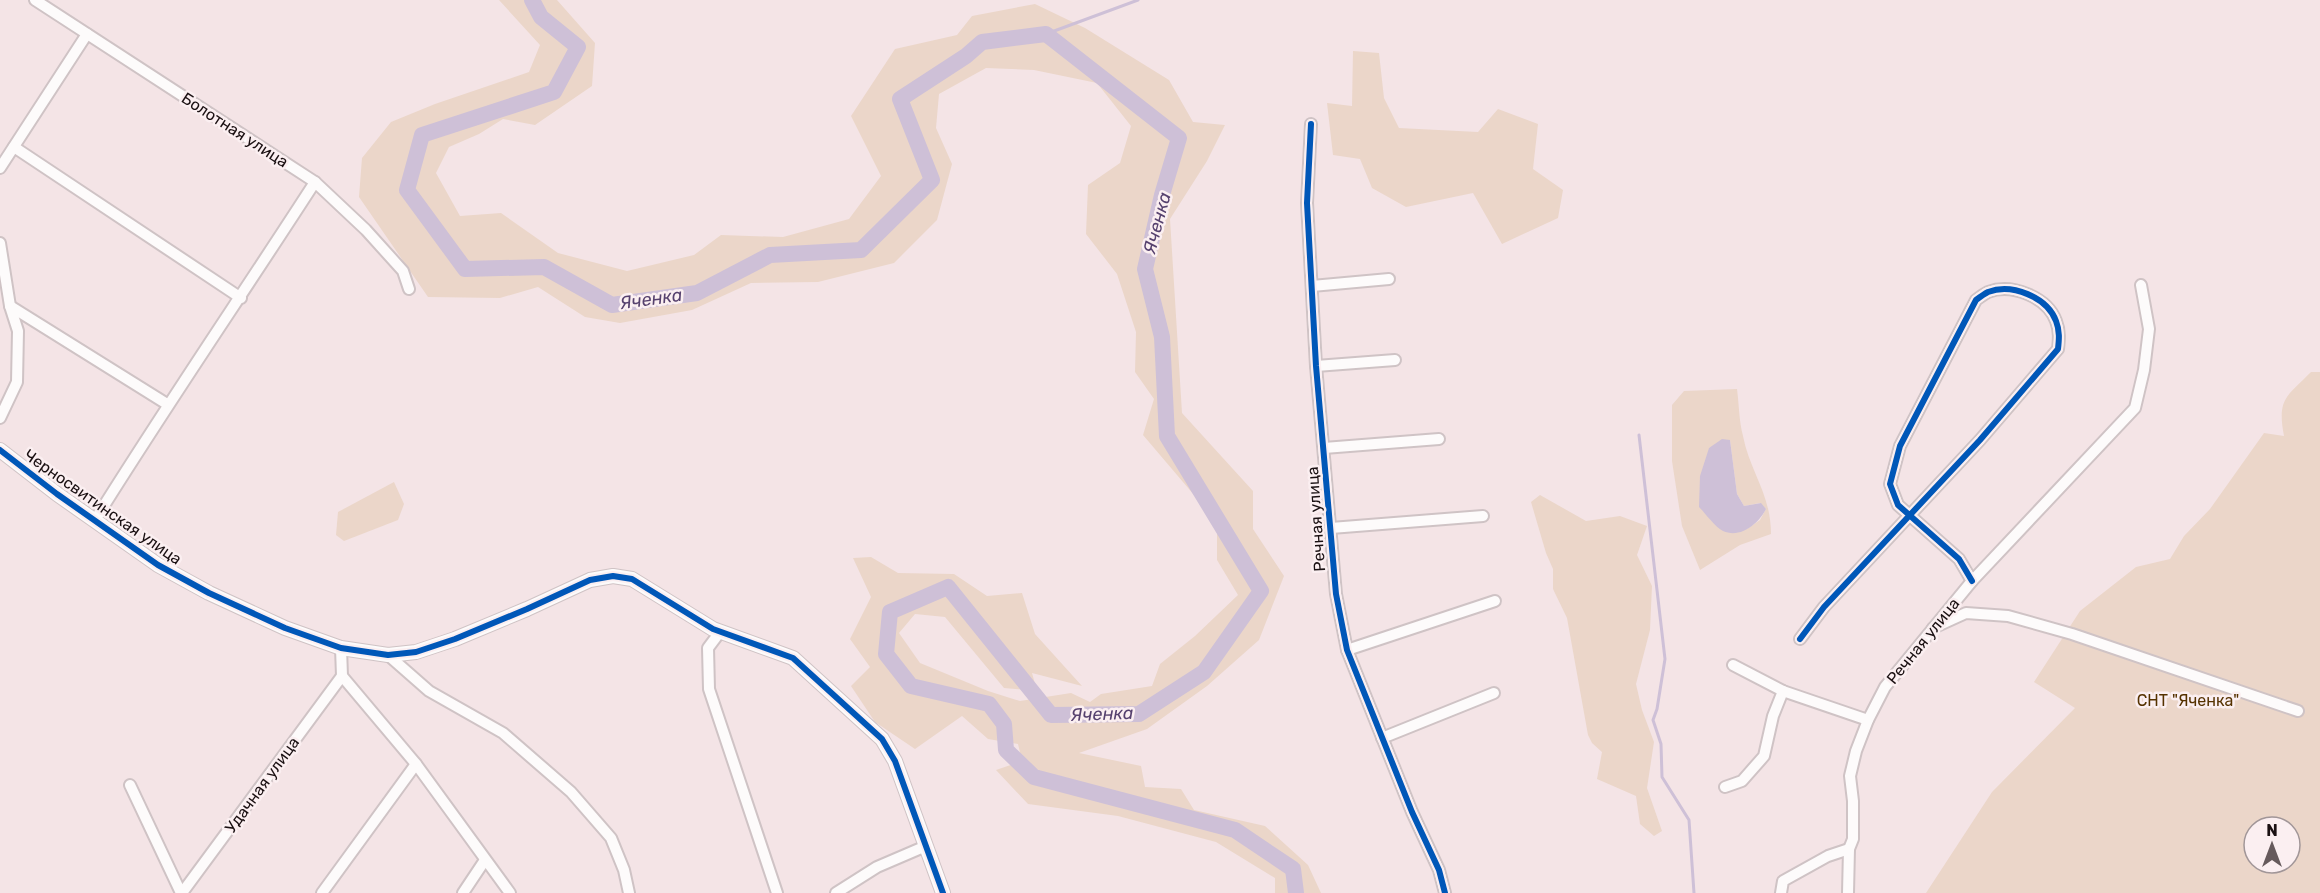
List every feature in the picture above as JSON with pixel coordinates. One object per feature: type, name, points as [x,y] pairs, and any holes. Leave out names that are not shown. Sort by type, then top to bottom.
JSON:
[{"type":"street","name":"Болотная улица","points":[[35,0],[315,182],[366,230],[403,271],[409,289]]},
{"type":"street","points":[[0,168],[87,34]]},
{"type":"street","name":"Речная улица","points":[[1311,124],[1307,203],[1316,366],[1336,594],[1347,650],[1412,812],[1439,870],[1444,893]]},
{"type":"street","points":[[14,147],[240,298]]},
{"type":"street","points":[[96,520],[167,404],[240,298],[315,182]]},
{"type":"street","points":[[0,243],[10,306],[18,331],[17,381],[0,418]]},
{"type":"street","points":[[1312,286],[1389,279]]},
{"type":"street","name":"Речная улица","points":[[1848,893],[1849,849],[1853,839],[1853,801],[1850,776],[1856,751],[1868,720],[1885,687],[1930,629],[1972,581],[2135,408],[2144,370],[2149,330],[2141,285]]},
{"type":"street","points":[[1800,639],[1824,607],[1852,579],[1909,515],[1980,440],[2058,350],[2059,331],[2056,319],[2049,309],[2021,291],[2002,289],[1987,292],[1976,300],[1900,446],[1890,484],[1898,505],[1909,515],[1959,559],[1972,581]]},
{"type":"street","points":[[10,306],[167,404]]},
{"type":"street","points":[[1316,366],[1395,360]]},
{"type":"street","points":[[1324,448],[1439,440]]},
{"type":"street","name":"Черносвитинская улица","points":[[0,450],[57,494],[158,565],[201,589],[285,628],[341,648],[388,655],[416,652],[455,639],[590,580],[613,576],[632,579],[720,632],[793,658],[882,739],[895,761],[943,893]]},
{"type":"street","points":[[1331,528],[1483,516]]},
{"type":"street","points":[[1347,650],[1495,601]]},
{"type":"street","points":[[1930,629],[1966,613],[2008,616],[2072,634],[2298,711]]},
{"type":"street","points":[[720,632],[708,648],[709,689],[777,893]]},
{"type":"street","points":[[341,648],[342,676],[416,764],[510,893]]},
{"type":"street","points":[[388,655],[429,691],[503,733],[571,792],[611,838],[624,870],[628,893]]},
{"type":"street","points":[[1733,665],[1783,691],[1868,720]]},
{"type":"street","name":"Удачная улица","points":[[130,785],[181,893],[342,676]]},
{"type":"street","points":[[1725,786],[1743,782],[1764,756],[1773,716],[1783,691]]},
{"type":"street","points":[[1382,738],[1494,693]]},
{"type":"street","points":[[322,893],[416,764]]},
{"type":"street","points":[[836,893],[877,867],[926,846]]},
{"type":"street","points":[[1781,893],[1783,881],[1828,856],[1849,849]]},
{"type":"street","points":[[463,893],[485,860]]},
{"type":"green space","points":[[499,0],[557,0],[595,43],[592,86],[535,125],[503,119],[479,134],[449,147],[436,173],[460,216],[501,213],[558,253],[627,271],[694,255],[721,235],[783,237],[849,219],[881,176],[851,116],[895,49],[957,35],[972,16],[1035,4],[1085,28],[1169,80],[1193,122],[1225,125],[1207,161],[1170,219],[1182,413],[1253,491],[1253,529],[1284,576],[1259,640],[1207,686],[1147,729],[1079,753],[1141,766],[1145,787],[1181,789],[1194,810],[1265,826],[1308,865],[1321,893],[1275,893],[1275,878],[1216,842],[1118,816],[1028,804],[996,770],[1022,761],[1018,744],[988,739],[962,716],[915,749],[875,722],[851,686],[870,667],[850,639],[871,597],[853,558],[871,557],[898,573],[954,574],[987,596],[1022,593],[1035,634],[1082,686],[1032,673],[1037,691],[1004,688],[945,617],[915,614],[899,633],[920,663],[988,691],[1020,701],[1071,693],[1090,702],[1101,694],[1152,686],[1160,664],[1195,636],[1238,595],[1217,560],[1217,522],[1143,435],[1154,399],[1135,372],[1136,332],[1117,274],[1086,234],[1088,185],[1120,163],[1131,126],[1097,83],[1034,70],[986,68],[939,94],[936,128],[952,164],[937,220],[894,263],[818,282],[751,283],[692,310],[620,323],[585,317],[538,287],[500,298],[428,297],[359,197],[362,158],[391,122],[435,104],[529,72],[540,45]]},
{"type":"green space","points":[[1353,51],[1379,53],[1384,98],[1399,128],[1478,132],[1498,109],[1538,124],[1533,169],[1563,190],[1558,218],[1502,244],[1473,193],[1406,207],[1372,188],[1360,159],[1333,155],[1327,103],[1352,106]]},
{"type":"green space","name":"СНТ \"Яченка\"","points":[[2311,372],[2320,372],[2320,893],[1926,893],[1992,792],[2075,708],[2034,682],[2080,611],[2136,567],[2170,559],[2184,536],[2210,509],[2264,433],[2284,436],[2283,406],[2290,393]]},
{"type":"green space","points":[[1737,389],[1746,449],[1764,495],[1770,520],[1771,534],[1740,545],[1700,570],[1682,526],[1672,461],[1672,405],[1684,391]],"holes":[[[1730,440],[1737,494],[1744,506],[1760,503],[1766,509],[1760,520],[1747,529],[1709,448]]]},
{"type":"green space","points":[[394,482],[404,504],[398,520],[344,541],[336,535],[338,512]]},
{"type":"green space","points":[[1540,495],[1586,521],[1620,516],[1647,526],[1637,555],[1652,586],[1650,630],[1636,684],[1642,710],[1654,742],[1647,788],[1662,831],[1654,836],[1640,824],[1636,796],[1597,779],[1602,752],[1592,743],[1588,735],[1567,618],[1553,589],[1553,569],[1531,502]]},
{"type":"shaded area","points":[[1722,439],[1730,440],[1737,494],[1744,506],[1761,503],[1766,509],[1749,528],[1736,533],[1720,529],[1699,507],[1700,476],[1709,448]]},
{"type":"waterway","name":"Яченка","points":[[532,0],[541,17],[578,47],[554,92],[422,135],[407,190],[465,269],[544,267],[612,305],[697,293],[770,255],[861,250],[932,180],[900,99],[966,56],[982,42],[1046,34],[1179,138],[1162,195],[1145,269],[1162,337],[1167,436],[1261,591],[1204,672],[1139,714],[1051,715],[948,587],[890,612],[886,654],[911,686],[989,704],[1004,724],[1006,750],[1034,777],[1235,830],[1293,869],[1296,893]]},
{"type":"waterway","name":"Яченка","points":[[1046,34],[1138,0]]},
{"type":"waterway","points":[[1639,435],[1665,659],[1657,709],[1653,720],[1661,744],[1662,777],[1689,820],[1694,893]]},
{"type":"cycle path","points":[[1311,124],[1307,203],[1316,366],[1336,594],[1347,650],[1412,812],[1439,870],[1445,893]]},
{"type":"cycle path","points":[[1800,639],[1824,607],[1980,440],[2058,349],[2058,328],[2051,312],[2045,305],[2028,294],[2007,289],[1988,292],[1976,300],[1900,446],[1890,484],[1898,505],[1959,559],[1972,581]]},
{"type":"cycle path","points":[[0,450],[57,494],[158,565],[209,593],[285,628],[341,648],[388,655],[416,652],[455,639],[590,580],[613,576],[632,579],[713,629],[793,658],[882,739],[895,761],[943,893]]}]
